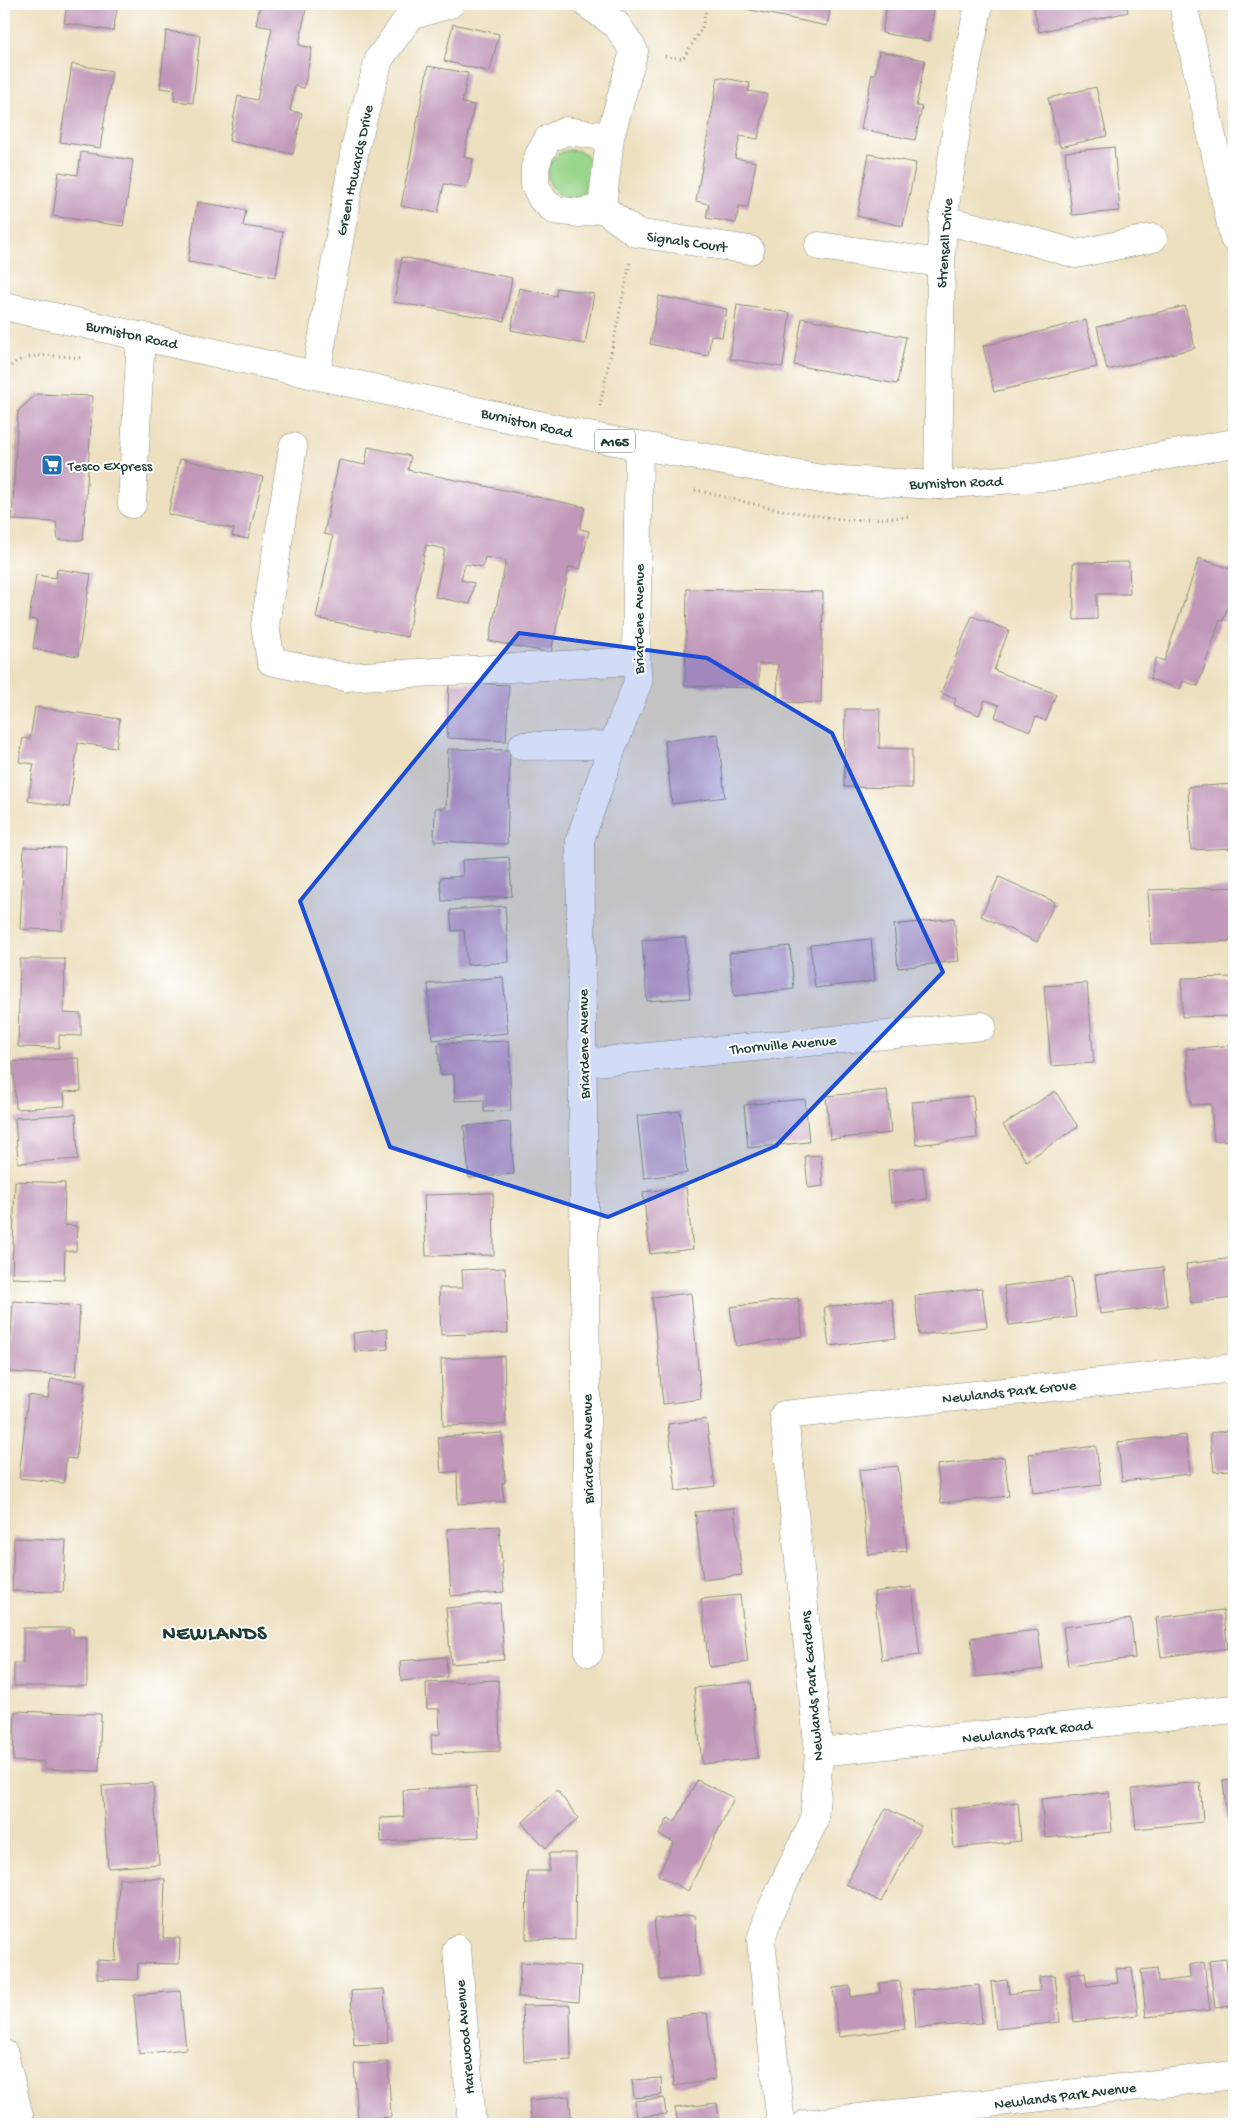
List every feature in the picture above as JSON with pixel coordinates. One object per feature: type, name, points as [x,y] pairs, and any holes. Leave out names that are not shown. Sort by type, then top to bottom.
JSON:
[{"type":"street","name":"Green Howards Drive","points":[[316,376],[355,148],[379,59],[405,10],[450,4]]},
{"type":"street","points":[[587,4],[616,25],[634,51],[610,137],[602,208],[579,213],[554,210],[542,199],[535,185],[535,168],[539,155],[548,139],[566,131],[610,137]]},
{"type":"street","name":"Strensall Drive","points":[[938,486],[941,262],[944,220],[965,71],[978,4]]},
{"type":"street","points":[[1183,4],[1234,238]]},
{"type":"street","name":"Signals Court","points":[[602,208],[636,233],[750,250]]},
{"type":"street","points":[[944,220],[1076,254],[1153,238]]},
{"type":"street","points":[[819,246],[941,262]]},
{"type":"street","name":"Burniston Road","points":[[4,306],[593,437],[820,479],[938,486],[1054,476],[1234,443]]},
{"type":"street","points":[[132,504],[141,336]]},
{"type":"street","name":"Briardene Avenue","points":[[589,1652],[580,840],[613,745],[638,682],[636,661],[639,445]]},
{"type":"street","points":[[293,447],[265,625],[271,660],[345,678],[636,661]]},
{"type":"street","points":[[522,746],[613,745]]},
{"type":"street","name":"Thornville Avenue","points":[[583,1063],[982,1026]]},
{"type":"street","name":"Newlands Park Grove","points":[[784,1415],[1234,1368]]},
{"type":"street","name":"Newlands Park Gardens","points":[[781,2124],[761,1940],[778,1893],[798,1857],[814,1821],[819,1752],[784,1415]]},
{"type":"street","name":"Newlands Park Road","points":[[819,1752],[1234,1709]]},
{"type":"street","name":"Harewood Avenue","points":[[457,1949],[472,2124]]},
{"type":"street","points":[[4,2054],[21,2124]]},
{"type":"street","name":"Newlands Park Avenue","points":[[806,2124],[1234,2075]]},
{"type":"path","points":[[634,51],[683,59],[702,28],[707,4]]},
{"type":"path","points":[[593,437],[636,233]]},
{"type":"highlighted area","points":[[519,633],[707,658],[832,733],[943,972],[776,1146],[608,1217],[390,1147],[300,901]]},
{"type":"green space","points":[[567,150],[577,150],[586,154],[592,160],[595,165],[595,183],[586,194],[577,198],[567,198],[558,194],[552,188],[548,179],[548,169],[552,160],[558,154]]},
{"type":"building","points":[[67,4],[118,4],[113,31],[64,23]]},
{"type":"building","points":[[260,4],[307,4],[299,45],[312,48],[304,88],[295,86],[290,111],[302,113],[293,154],[229,141],[238,96],[257,100],[272,28],[256,25]]},
{"type":"building","points":[[721,4],[831,4],[827,26]]},
{"type":"building","points":[[887,4],[935,4],[929,41],[882,33]]},
{"type":"building","points":[[1033,4],[1126,4],[1128,12],[1039,32]]},
{"type":"building","points":[[453,24],[499,34],[490,72],[444,61]]},
{"type":"building","points":[[166,31],[200,35],[193,103],[174,101],[175,90],[160,88]]},
{"type":"building","points":[[879,51],[925,60],[916,106],[922,107],[915,140],[861,129],[872,74],[875,74]]},
{"type":"building","points":[[72,64],[112,71],[100,148],[60,142]]},
{"type":"building","points":[[428,66],[468,73],[462,103],[474,105],[464,157],[473,159],[467,188],[444,184],[438,213],[401,206]]},
{"type":"building","points":[[718,77],[750,83],[748,91],[767,94],[758,139],[740,136],[735,158],[756,162],[748,207],[739,206],[736,223],[706,218],[709,204],[696,201]]},
{"type":"building","points":[[1096,87],[1107,136],[1060,147],[1048,98]]},
{"type":"building","points":[[1114,147],[1120,211],[1072,215],[1065,152]]},
{"type":"building","points":[[81,152],[133,160],[123,226],[53,216],[59,172],[78,175]]},
{"type":"building","points":[[869,154],[916,163],[903,226],[857,216]]},
{"type":"building","points":[[197,202],[246,210],[243,226],[283,232],[276,277],[188,262]]},
{"type":"building","points":[[402,257],[512,278],[504,321],[394,302]]},
{"type":"building","points":[[519,288],[556,296],[557,288],[594,294],[585,344],[511,330]]},
{"type":"building","points":[[659,296],[727,309],[722,337],[711,335],[708,356],[650,344]]},
{"type":"building","points":[[737,305],[790,313],[783,367],[730,359]]},
{"type":"building","points":[[1185,306],[1195,348],[1107,370],[1097,327]]},
{"type":"building","points":[[802,318],[906,337],[897,384],[794,365]]},
{"type":"building","points":[[1086,320],[1097,367],[994,392],[983,346]]},
{"type":"building","name":"Tesco Express","points":[[37,394],[93,396],[83,540],[58,540],[56,522],[12,520],[18,411]]},
{"type":"building","points":[[368,447],[411,456],[408,470],[585,507],[580,529],[589,531],[580,569],[569,567],[551,653],[489,641],[506,561],[485,557],[483,567],[465,564],[461,580],[474,583],[470,604],[435,597],[445,549],[426,545],[407,637],[316,618],[333,536],[324,534],[339,460],[365,465]]},
{"type":"building","points":[[180,459],[263,477],[248,539],[232,536],[234,529],[168,514]]},
{"type":"building","points":[[1199,558],[1234,570],[1234,588],[1223,621],[1220,620],[1198,686],[1183,681],[1180,689],[1150,679],[1156,658],[1164,661]]},
{"type":"building","points":[[1129,562],[1130,594],[1097,594],[1097,619],[1074,620],[1073,563]]},
{"type":"building","points":[[57,569],[91,574],[78,656],[33,649],[37,620],[29,619],[36,575],[56,578]]},
{"type":"building","points":[[687,589],[823,592],[821,703],[777,702],[778,664],[759,664],[759,688],[685,686]]},
{"type":"building","points":[[972,616],[1009,630],[994,670],[1056,694],[1046,721],[1036,717],[1030,731],[995,717],[999,705],[985,700],[979,715],[954,705],[956,699],[941,693]]},
{"type":"building","points":[[449,682],[509,685],[506,741],[447,738]]},
{"type":"building","points":[[35,707],[120,719],[116,748],[78,743],[69,807],[28,801],[34,764],[19,762],[23,738],[30,739]]},
{"type":"building","points":[[845,709],[880,709],[879,748],[912,749],[912,788],[844,787]]},
{"type":"building","points":[[718,734],[725,797],[672,804],[665,741]]},
{"type":"building","points":[[448,749],[510,750],[507,844],[434,841],[435,808],[446,808]]},
{"type":"building","points":[[1234,784],[1234,848],[1191,850],[1188,787]]},
{"type":"building","points":[[24,847],[65,848],[62,930],[20,929]]},
{"type":"building","points":[[509,857],[512,896],[442,901],[440,878],[463,876],[462,860]]},
{"type":"building","points":[[999,877],[1055,902],[1037,942],[981,916]]},
{"type":"building","points":[[1234,887],[1234,941],[1151,944],[1148,890]]},
{"type":"building","points":[[505,906],[509,962],[467,965],[464,930],[452,931],[450,910]]},
{"type":"building","points":[[954,918],[959,961],[898,968],[894,925]]},
{"type":"building","points":[[685,937],[690,998],[647,1001],[642,940]]},
{"type":"building","points":[[871,939],[875,981],[815,988],[810,945]]},
{"type":"building","points":[[790,946],[794,989],[734,996],[729,953]]},
{"type":"building","points":[[20,959],[65,959],[64,1013],[81,1014],[81,1036],[59,1035],[59,1048],[18,1047]]},
{"type":"building","points":[[503,977],[508,1033],[432,1040],[428,984]]},
{"type":"building","points":[[1234,977],[1234,1016],[1182,1017],[1182,978]]},
{"type":"building","points":[[1087,983],[1094,1063],[1051,1066],[1044,986]]},
{"type":"building","points":[[509,1041],[511,1111],[484,1112],[484,1100],[455,1101],[454,1074],[440,1075],[438,1044]]},
{"type":"building","points":[[1234,1045],[1234,1140],[1214,1141],[1211,1104],[1191,1105],[1186,1049]]},
{"type":"building","points":[[79,1058],[81,1091],[64,1092],[65,1106],[16,1109],[13,1062]]},
{"type":"building","points":[[887,1090],[891,1133],[830,1139],[826,1096]]},
{"type":"building","points":[[1055,1091],[1078,1127],[1026,1161],[1003,1125]]},
{"type":"building","points":[[973,1096],[977,1138],[916,1145],[912,1102]]},
{"type":"building","points":[[805,1099],[809,1142],[748,1148],[744,1105]]},
{"type":"building","points":[[680,1111],[687,1173],[644,1178],[637,1116]]},
{"type":"building","points":[[76,1114],[78,1159],[18,1163],[15,1118]]},
{"type":"building","points":[[510,1122],[514,1174],[469,1178],[464,1126]]},
{"type":"building","points":[[821,1155],[823,1186],[808,1188],[805,1156]]},
{"type":"building","points":[[923,1167],[927,1199],[891,1203],[888,1170]]},
{"type":"building","points":[[15,1181],[65,1183],[64,1225],[77,1226],[76,1251],[65,1251],[64,1280],[12,1278]]},
{"type":"building","points":[[686,1187],[693,1249],[650,1254],[643,1192]]},
{"type":"building","points":[[493,1193],[494,1255],[426,1256],[424,1195]]},
{"type":"building","points":[[1234,1258],[1234,1298],[1191,1303],[1186,1264]]},
{"type":"building","points":[[1163,1267],[1167,1306],[1100,1314],[1095,1275]]},
{"type":"building","points":[[505,1268],[508,1333],[441,1335],[439,1288],[463,1288],[462,1270]]},
{"type":"building","points":[[1071,1278],[1076,1317],[1009,1325],[1004,1286]]},
{"type":"building","points":[[982,1288],[987,1327],[919,1335],[915,1296]]},
{"type":"building","points":[[691,1293],[701,1399],[663,1404],[652,1297]]},
{"type":"building","points":[[798,1298],[803,1336],[736,1346],[730,1307]]},
{"type":"building","points":[[892,1299],[896,1338],[829,1346],[824,1307]]},
{"type":"building","points":[[13,1301],[80,1306],[76,1376],[9,1372]]},
{"type":"building","points":[[387,1329],[388,1349],[355,1352],[353,1333]]},
{"type":"building","points":[[504,1356],[506,1424],[443,1426],[441,1359]]},
{"type":"building","points":[[51,1379],[85,1383],[76,1459],[66,1458],[64,1483],[19,1478],[28,1395],[48,1398]]},
{"type":"building","points":[[706,1419],[715,1486],[676,1491],[668,1424]]},
{"type":"building","points":[[1234,1430],[1234,1469],[1214,1472],[1210,1433]]},
{"type":"building","points":[[502,1433],[505,1483],[502,1483],[504,1501],[458,1504],[457,1471],[441,1473],[438,1437]]},
{"type":"building","points":[[1186,1435],[1190,1474],[1122,1481],[1118,1442]]},
{"type":"building","points":[[1096,1446],[1101,1485],[1033,1493],[1029,1454]]},
{"type":"building","points":[[1004,1457],[1009,1496],[941,1503],[937,1465]]},
{"type":"building","points":[[898,1466],[907,1551],[868,1555],[859,1470]]},
{"type":"building","points":[[734,1508],[742,1575],[703,1580],[695,1512]]},
{"type":"building","points":[[499,1526],[504,1592],[451,1596],[447,1529]]},
{"type":"building","points":[[14,1538],[66,1540],[63,1592],[12,1591]]},
{"type":"building","points":[[912,1587],[920,1655],[882,1660],[874,1592]]},
{"type":"building","points":[[740,1595],[748,1662],[709,1667],[701,1599]]},
{"type":"building","points":[[500,1603],[504,1660],[451,1664],[446,1608]]},
{"type":"building","points":[[1223,1610],[1228,1648],[1161,1657],[1156,1618]]},
{"type":"building","points":[[1131,1619],[1135,1658],[1068,1666],[1063,1627]]},
{"type":"building","points":[[23,1628],[73,1628],[73,1637],[87,1637],[87,1686],[14,1686],[14,1663],[23,1663]]},
{"type":"building","points":[[1038,1630],[1043,1669],[976,1677],[971,1638]]},
{"type":"building","points":[[446,1657],[447,1677],[401,1681],[400,1661]]},
{"type":"building","points":[[498,1680],[500,1751],[432,1754],[431,1735],[440,1734],[439,1709],[427,1709],[426,1683]]},
{"type":"building","points":[[751,1682],[758,1758],[702,1764],[694,1688]]},
{"type":"building","points":[[15,1711],[101,1714],[99,1771],[44,1769],[44,1762],[13,1761]]},
{"type":"building","points":[[1234,1779],[1234,1819],[1227,1819],[1223,1780]]},
{"type":"building","points":[[697,1780],[734,1798],[688,1891],[658,1875],[674,1842],[659,1835],[668,1818],[675,1822]]},
{"type":"building","points":[[1200,1782],[1203,1822],[1136,1829],[1132,1789]]},
{"type":"building","points":[[153,1783],[159,1864],[108,1868],[102,1786]]},
{"type":"building","points":[[476,1786],[479,1837],[381,1842],[380,1818],[404,1817],[403,1790]]},
{"type":"building","points":[[557,1790],[578,1818],[546,1848],[522,1823]]},
{"type":"building","points":[[1109,1792],[1112,1832],[1045,1838],[1041,1799]]},
{"type":"building","points":[[1018,1802],[1021,1841],[954,1848],[950,1809]]},
{"type":"building","points":[[886,1808],[921,1826],[881,1902],[846,1884]]},
{"type":"building","points":[[549,1853],[576,1853],[575,1940],[526,1939],[527,1871],[549,1871]]},
{"type":"building","points":[[119,1878],[165,1879],[163,1938],[180,1938],[179,1964],[138,1963],[137,1980],[97,1979],[97,1960],[116,1961]]},
{"type":"building","points":[[694,1915],[700,1976],[660,1980],[654,1919]]},
{"type":"building","points":[[1226,1959],[1227,1973],[1234,1972],[1234,2006],[1215,2008],[1209,1961]]},
{"type":"building","points":[[521,1962],[581,1966],[579,2002],[518,1997]]},
{"type":"building","points":[[1204,1962],[1210,2010],[1146,2017],[1141,1970],[1157,1968],[1158,1982],[1190,1978],[1189,1965]]},
{"type":"building","points":[[1132,1968],[1138,2015],[1074,2022],[1069,1975],[1085,1973],[1087,1986],[1118,1983],[1116,1969]]},
{"type":"building","points":[[1055,1975],[1060,2022],[996,2029],[991,1982],[1007,1980],[1009,1994],[1040,1991],[1039,1977]]},
{"type":"building","points":[[900,1981],[905,2029],[839,2037],[833,1988],[850,1986],[851,1997],[880,1993],[879,1983]]},
{"type":"building","points":[[979,1985],[982,2023],[916,2028],[913,1990]]},
{"type":"building","points":[[384,1989],[388,2043],[354,2045],[351,1991]]},
{"type":"building","points":[[180,1991],[186,2049],[139,2054],[134,1995]]},
{"type":"building","points":[[570,2005],[571,2060],[524,2062],[522,2006]]},
{"type":"building","points":[[707,2013],[715,2080],[674,2086],[666,2018]]},
{"type":"building","points":[[388,2062],[391,2117],[358,2119],[354,2064]]},
{"type":"building","points":[[661,2078],[662,2095],[634,2098],[632,2080]]},
{"type":"building","points":[[569,2096],[572,2124],[532,2124],[529,2100]]},
{"type":"building","points":[[664,2098],[666,2114],[637,2117],[635,2101]]},
{"type":"building","points":[[717,2103],[720,2124],[678,2124],[675,2108]]},
{"type":"place","name":"Tesco Express","points":[[52,465]]},
{"type":"district","name":"NEWLANDS","points":[[215,1632]]}]
